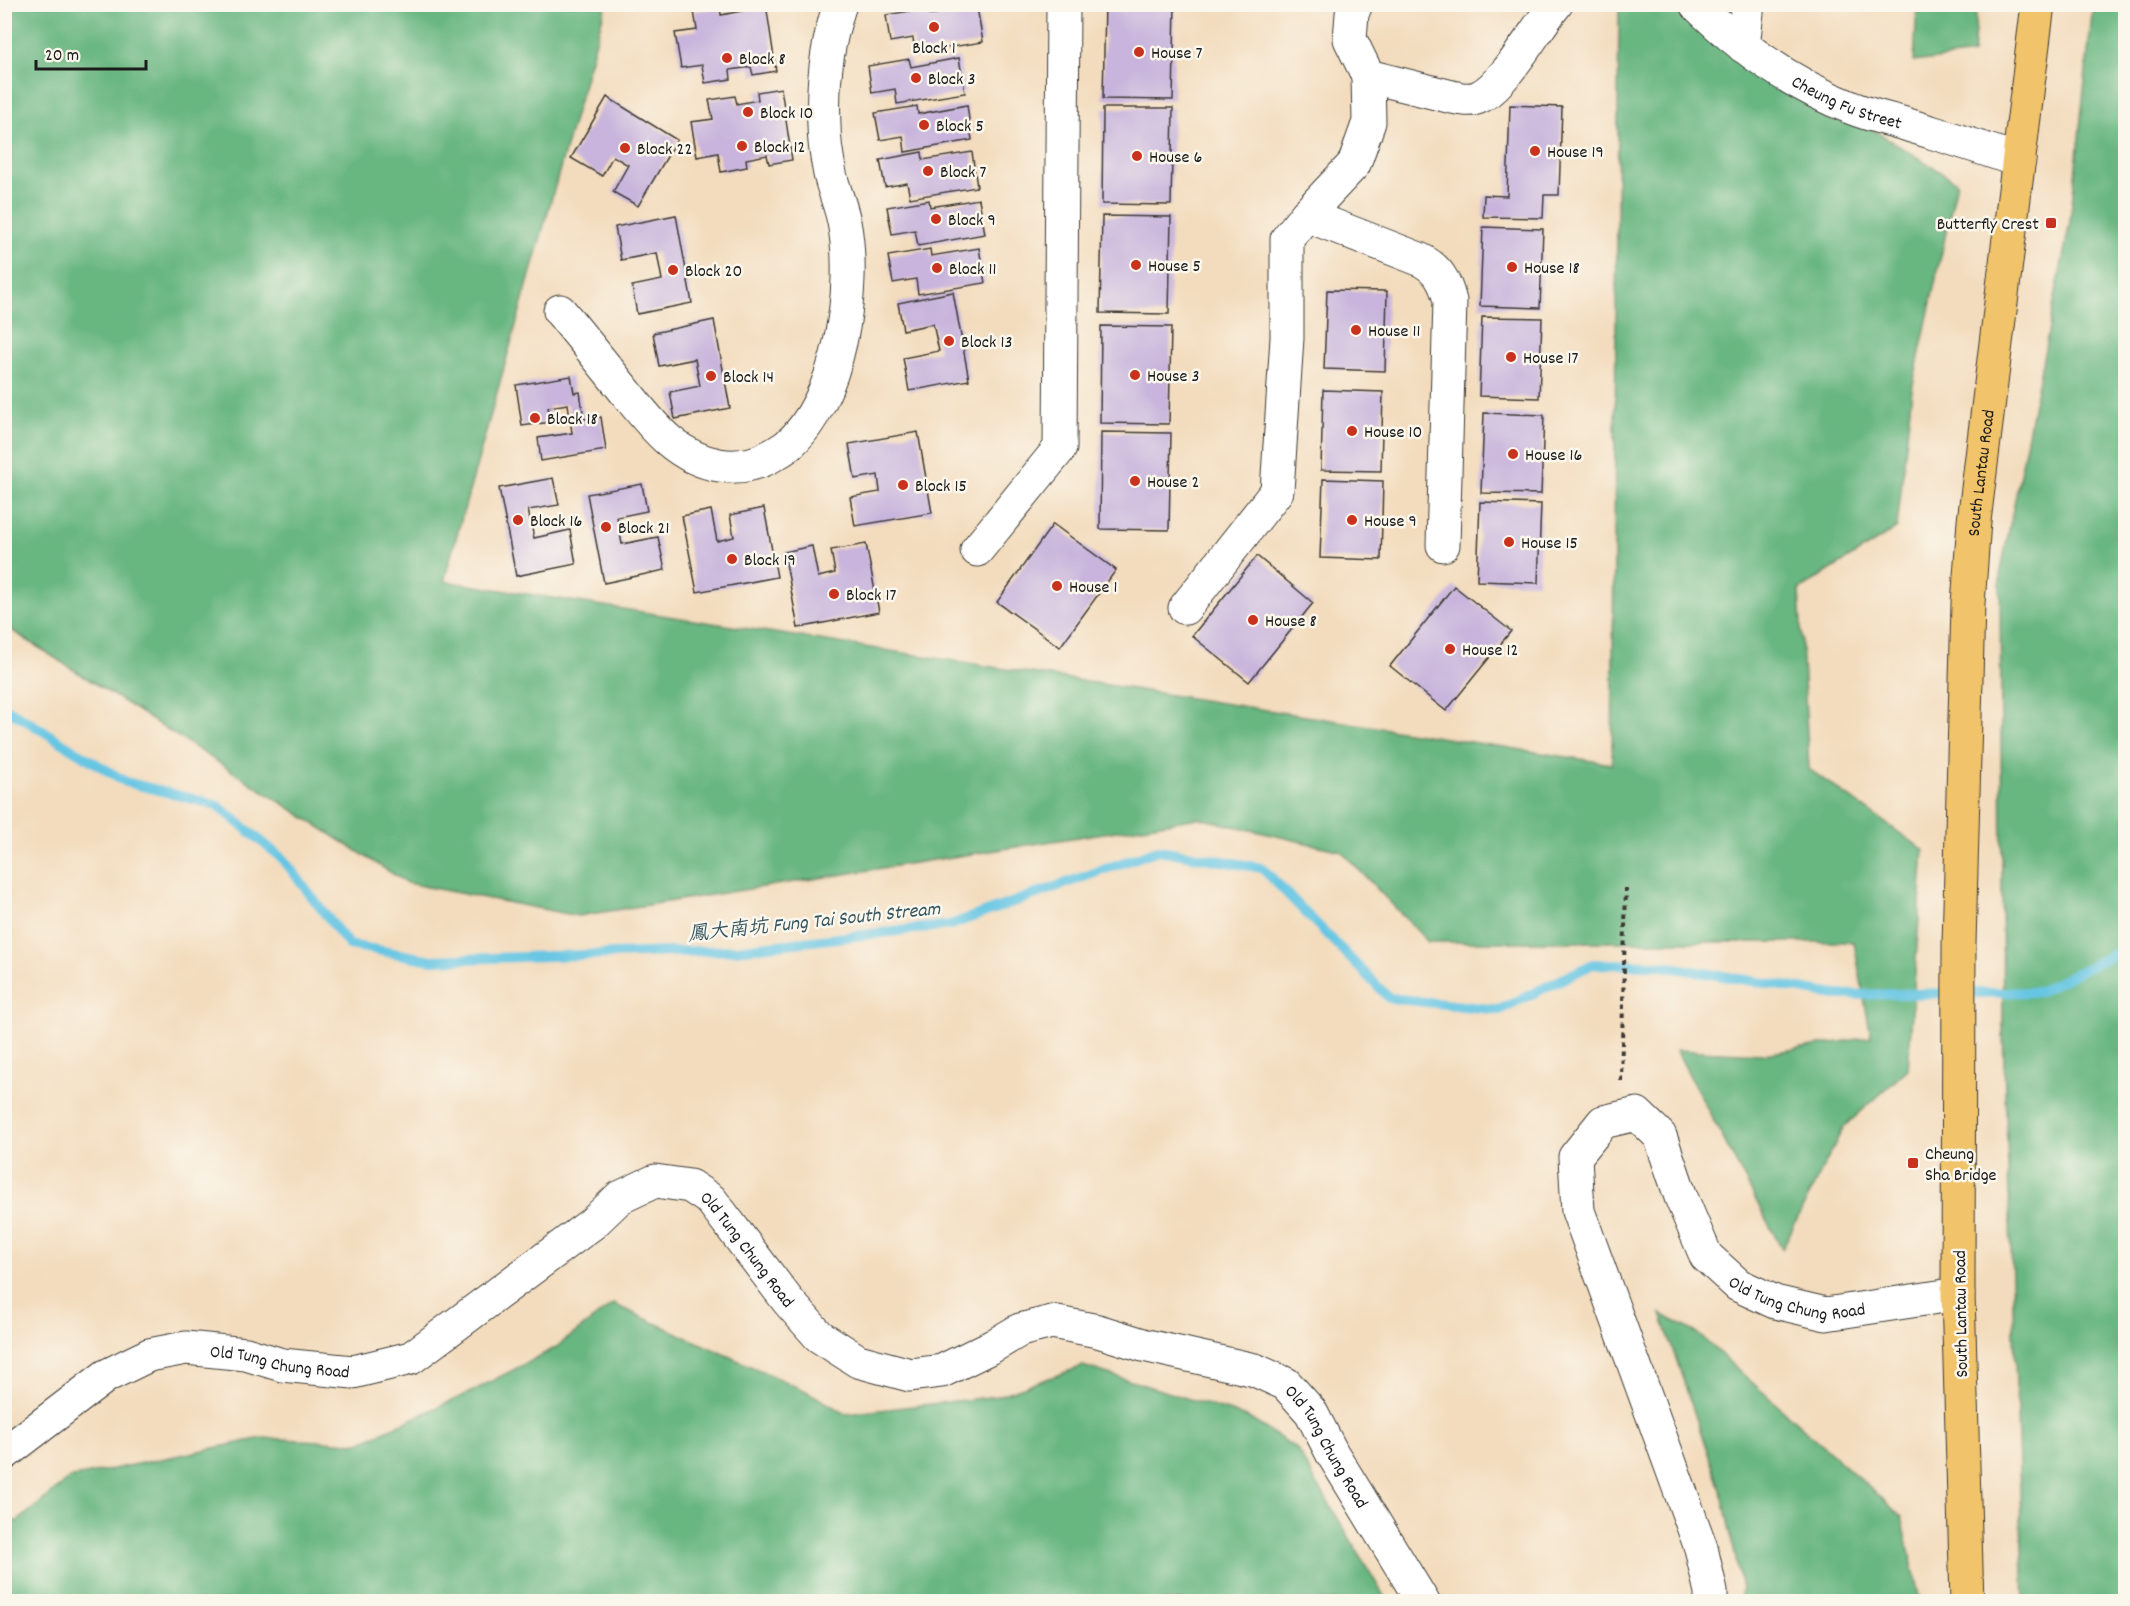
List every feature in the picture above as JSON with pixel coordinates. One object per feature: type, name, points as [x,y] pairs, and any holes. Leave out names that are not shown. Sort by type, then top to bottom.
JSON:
[{"type":"main road","name":"South Lantau Road","points":[[1967,1602],[1958,1294],[1959,945],[1970,580],[1976,510],[2038,4]]},
{"type":"street","points":[[560,311],[654,427],[676,448],[702,462],[731,467],[760,462],[786,447],[806,425],[821,400],[844,323],[849,272],[844,222],[830,175],[824,126],[825,76],[832,27],[840,4]]},
{"type":"street","points":[[977,550],[1060,448],[1063,4]]},
{"type":"street","points":[[1185,608],[1277,491],[1287,338],[1287,239],[1306,215],[1354,164],[1369,122],[1368,76],[1350,39],[1349,28],[1356,4]]},
{"type":"street","points":[[1368,76],[1452,98],[1479,97],[1502,78],[1556,4]]},
{"type":"street","name":"Cheung Fu Street","points":[[1696,4],[1743,46],[1806,86],[1853,108],[2019,161]]},
{"type":"street","points":[[1743,46],[1748,4]]},
{"type":"street","points":[[1306,215],[1425,262],[1438,272],[1446,285],[1450,301],[1443,545]]},
{"type":"street","name":"Old Tung Chung Road","points":[[1620,1118],[1637,1114],[1660,1136],[1681,1197],[1706,1256],[1738,1285],[1775,1302],[1826,1314],[1958,1294]]},
{"type":"street","points":[[1620,1118],[1603,1122],[1575,1157],[1578,1211],[1701,1548],[1711,1602]]},
{"type":"street","name":"Old Tung Chung Road","points":[[4,1454],[106,1376],[148,1355],[186,1348],[246,1354],[282,1365],[353,1372],[411,1358],[593,1223],[619,1198],[655,1181],[690,1186],[711,1200],[781,1292],[819,1336],[858,1361],[910,1375],[942,1371],[1020,1330],[1052,1322],[1098,1331],[1143,1345],[1255,1370],[1286,1384],[1311,1412],[1332,1453],[1423,1602]]},
{"type":"path","points":[[1620,1118],[1626,888]]},
{"type":"green space","points":[[4,5],[606,5],[444,581],[1612,764],[1619,5],[1674,5],[1957,182],[1912,389],[1897,528],[1799,590],[1809,769],[1924,850],[1908,1069],[1843,1128],[1782,1249],[1676,1050],[1764,1054],[1871,1037],[1854,942],[1428,942],[1341,851],[1199,818],[578,916],[407,883],[5,626]]},
{"type":"green space","points":[[1917,5],[1977,5],[1973,54],[1914,62]]},
{"type":"green space","points":[[2093,5],[2126,5],[2126,1601],[2024,1602],[2003,1035],[2000,575],[2070,222]]},
{"type":"green space","points":[[613,1304],[808,1392],[846,1414],[998,1396],[1083,1366],[1247,1417],[1296,1448],[1387,1601],[5,1601],[5,1521],[18,1521],[70,1478],[262,1438],[359,1443],[471,1392],[555,1348]]},
{"type":"green space","points":[[1661,1314],[1697,1333],[1902,1517],[1920,1601],[1740,1601],[1742,1588],[1723,1498]]},
{"type":"building","points":[[741,4],[766,4],[776,71],[753,75],[751,67],[730,70],[731,79],[705,83],[702,65],[681,68],[675,33],[697,30],[694,11],[720,7],[721,15],[742,11]]},
{"type":"building","name":"House 7","points":[[1105,4],[1175,4],[1173,100],[1103,99]]},
{"type":"building","name":"Block 1","points":[[977,7],[983,42],[915,53],[913,38],[890,42],[886,15],[927,8],[929,15]]},
{"type":"building","name":"Block 3","points":[[959,58],[965,93],[897,104],[895,89],[872,93],[868,66],[909,59],[911,67]]},
{"type":"building","points":[[781,88],[792,160],[769,164],[767,155],[746,159],[747,167],[721,172],[718,153],[697,157],[691,122],[713,119],[709,100],[735,96],[737,104],[758,100],[757,92]]},
{"type":"building","name":"Block 22","points":[[607,97],[677,140],[638,206],[613,192],[628,165],[613,156],[602,176],[571,158]]},
{"type":"building","name":"Block 5","points":[[967,105],[972,140],[905,152],[903,136],[880,140],[875,113],[917,106],[918,114]]},
{"type":"building","name":"House 19","points":[[1510,105],[1562,107],[1559,195],[1544,195],[1543,218],[1483,217],[1484,195],[1507,196]]},
{"type":"building","name":"House 6","points":[[1103,108],[1173,108],[1171,205],[1102,204]]},
{"type":"building","name":"Block 7","points":[[922,152],[923,160],[972,152],[977,187],[910,198],[907,183],[885,187],[880,160]]},
{"type":"building","name":"Block 9","points":[[979,199],[985,234],[918,246],[915,230],[892,234],[887,207],[929,200],[930,207]]},
{"type":"building","name":"Block 20","points":[[676,215],[692,303],[637,314],[632,286],[662,280],[657,253],[621,260],[615,227]]},
{"type":"building","name":"House 5","points":[[1102,216],[1171,217],[1169,314],[1100,313]]},
{"type":"building","name":"House 18","points":[[1483,227],[1543,229],[1540,308],[1480,306]]},
{"type":"building","name":"Block 11","points":[[979,248],[985,283],[918,294],[916,279],[893,283],[888,256],[930,249],[931,256]]},
{"type":"building","name":"House 11","points":[[1327,290],[1387,291],[1385,371],[1324,369]]},
{"type":"building","name":"Block 13","points":[[953,292],[969,380],[909,391],[903,358],[939,351],[933,324],[903,330],[898,303]]},
{"type":"building","name":"House 17","points":[[1482,317],[1542,318],[1539,398],[1479,396]]},
{"type":"building","name":"Block 14","points":[[714,320],[730,408],[675,419],[670,392],[700,386],[695,359],[659,366],[653,333]]},
{"type":"building","name":"House 3","points":[[1101,326],[1171,327],[1169,424],[1100,423]]},
{"type":"building","name":"Block 18","points":[[571,376],[574,393],[580,392],[584,419],[601,417],[606,450],[541,461],[538,438],[572,433],[568,404],[548,407],[551,422],[522,426],[516,385]]},
{"type":"building","name":"House 10","points":[[1323,390],[1383,392],[1381,471],[1321,470]]},
{"type":"building","name":"House 16","points":[[1484,413],[1544,415],[1541,494],[1481,493]]},
{"type":"building","name":"Block 15","points":[[918,432],[932,513],[855,526],[850,497],[880,492],[878,475],[855,479],[849,444]]},
{"type":"building","name":"House 2","points":[[1101,432],[1171,433],[1169,530],[1100,529]]},
{"type":"building","name":"Block 16","points":[[553,478],[559,505],[528,510],[534,538],[570,530],[576,564],[516,576],[499,488]]},
{"type":"building","name":"House 9","points":[[1323,479],[1383,481],[1381,560],[1320,558]]},
{"type":"building","name":"Block 21","points":[[642,484],[647,511],[617,517],[622,544],[658,537],[665,570],[604,583],[587,494]]},
{"type":"building","name":"House 15","points":[[1480,502],[1541,504],[1538,583],[1477,581]]},
{"type":"building","name":"Block 19","points":[[764,508],[777,577],[697,592],[682,516],[711,510],[717,541],[734,537],[730,515]]},
{"type":"building","name":"House 1","points":[[1053,524],[1116,570],[1060,647],[997,602]]},
{"type":"building","name":"Block 17","points":[[866,544],[879,612],[798,628],[784,552],[812,546],[818,577],[835,573],[831,550]]},
{"type":"building","name":"House 8","points":[[1257,556],[1313,603],[1249,682],[1192,636]]},
{"type":"building","name":"House 12","points":[[1454,586],[1511,631],[1446,711],[1390,666]]},
{"type":"waterway","name":"鳳大南坑 Fung Tai South Stream","points":[[4,707],[126,782],[217,805],[283,859],[349,945],[432,960],[735,950],[950,925],[1158,850],[1262,868],[1389,998],[1499,1010],[1593,964],[1657,965],[1836,995],[2039,992],[2126,948]]},
{"type":"place","name":"Block 1","points":[[934,27]]},
{"type":"place","name":"House 7","points":[[1139,52]]},
{"type":"place","name":"Block 8","points":[[727,58]]},
{"type":"place","name":"Block 3","points":[[916,78]]},
{"type":"place","name":"Block 10","points":[[748,112]]},
{"type":"place","name":"Block 5","points":[[924,125]]},
{"type":"place","name":"Block 12","points":[[742,146]]},
{"type":"place","name":"Block 22","points":[[625,148]]},
{"type":"place","name":"House 19","points":[[1535,151]]},
{"type":"place","name":"House 6","points":[[1137,156]]},
{"type":"place","name":"Block 7","points":[[928,171]]},
{"type":"place","name":"Block 9","points":[[936,219]]},
{"type":"place","name":"Butterfly Crest","points":[[2051,223]]},
{"type":"place","name":"House 5","points":[[1136,265]]},
{"type":"place","name":"House 18","points":[[1512,267]]},
{"type":"place","name":"Block 11","points":[[937,268]]},
{"type":"place","name":"Block 20","points":[[673,270]]},
{"type":"place","name":"House 11","points":[[1356,330]]},
{"type":"place","name":"Block 13","points":[[949,341]]},
{"type":"place","name":"House 17","points":[[1511,357]]},
{"type":"place","name":"House 3","points":[[1135,375]]},
{"type":"place","name":"Block 14","points":[[711,376]]},
{"type":"place","name":"Block 18","points":[[535,418]]},
{"type":"place","name":"House 10","points":[[1352,431]]},
{"type":"place","name":"House 16","points":[[1513,454]]},
{"type":"place","name":"House 2","points":[[1135,481]]},
{"type":"place","name":"Block 15","points":[[903,485]]},
{"type":"place","name":"Block 16","points":[[518,520]]},
{"type":"place","name":"House 9","points":[[1352,520]]},
{"type":"place","name":"Block 21","points":[[606,527]]},
{"type":"place","name":"House 15","points":[[1509,542]]},
{"type":"place","name":"Block 19","points":[[732,559]]},
{"type":"place","name":"House 1","points":[[1057,586]]},
{"type":"place","name":"Block 17","points":[[834,594]]},
{"type":"place","name":"House 8","points":[[1253,620]]},
{"type":"place","name":"House 12","points":[[1450,649]]},
{"type":"place","name":"Cheung Sha Bridge","points":[[1913,1163]]}]
